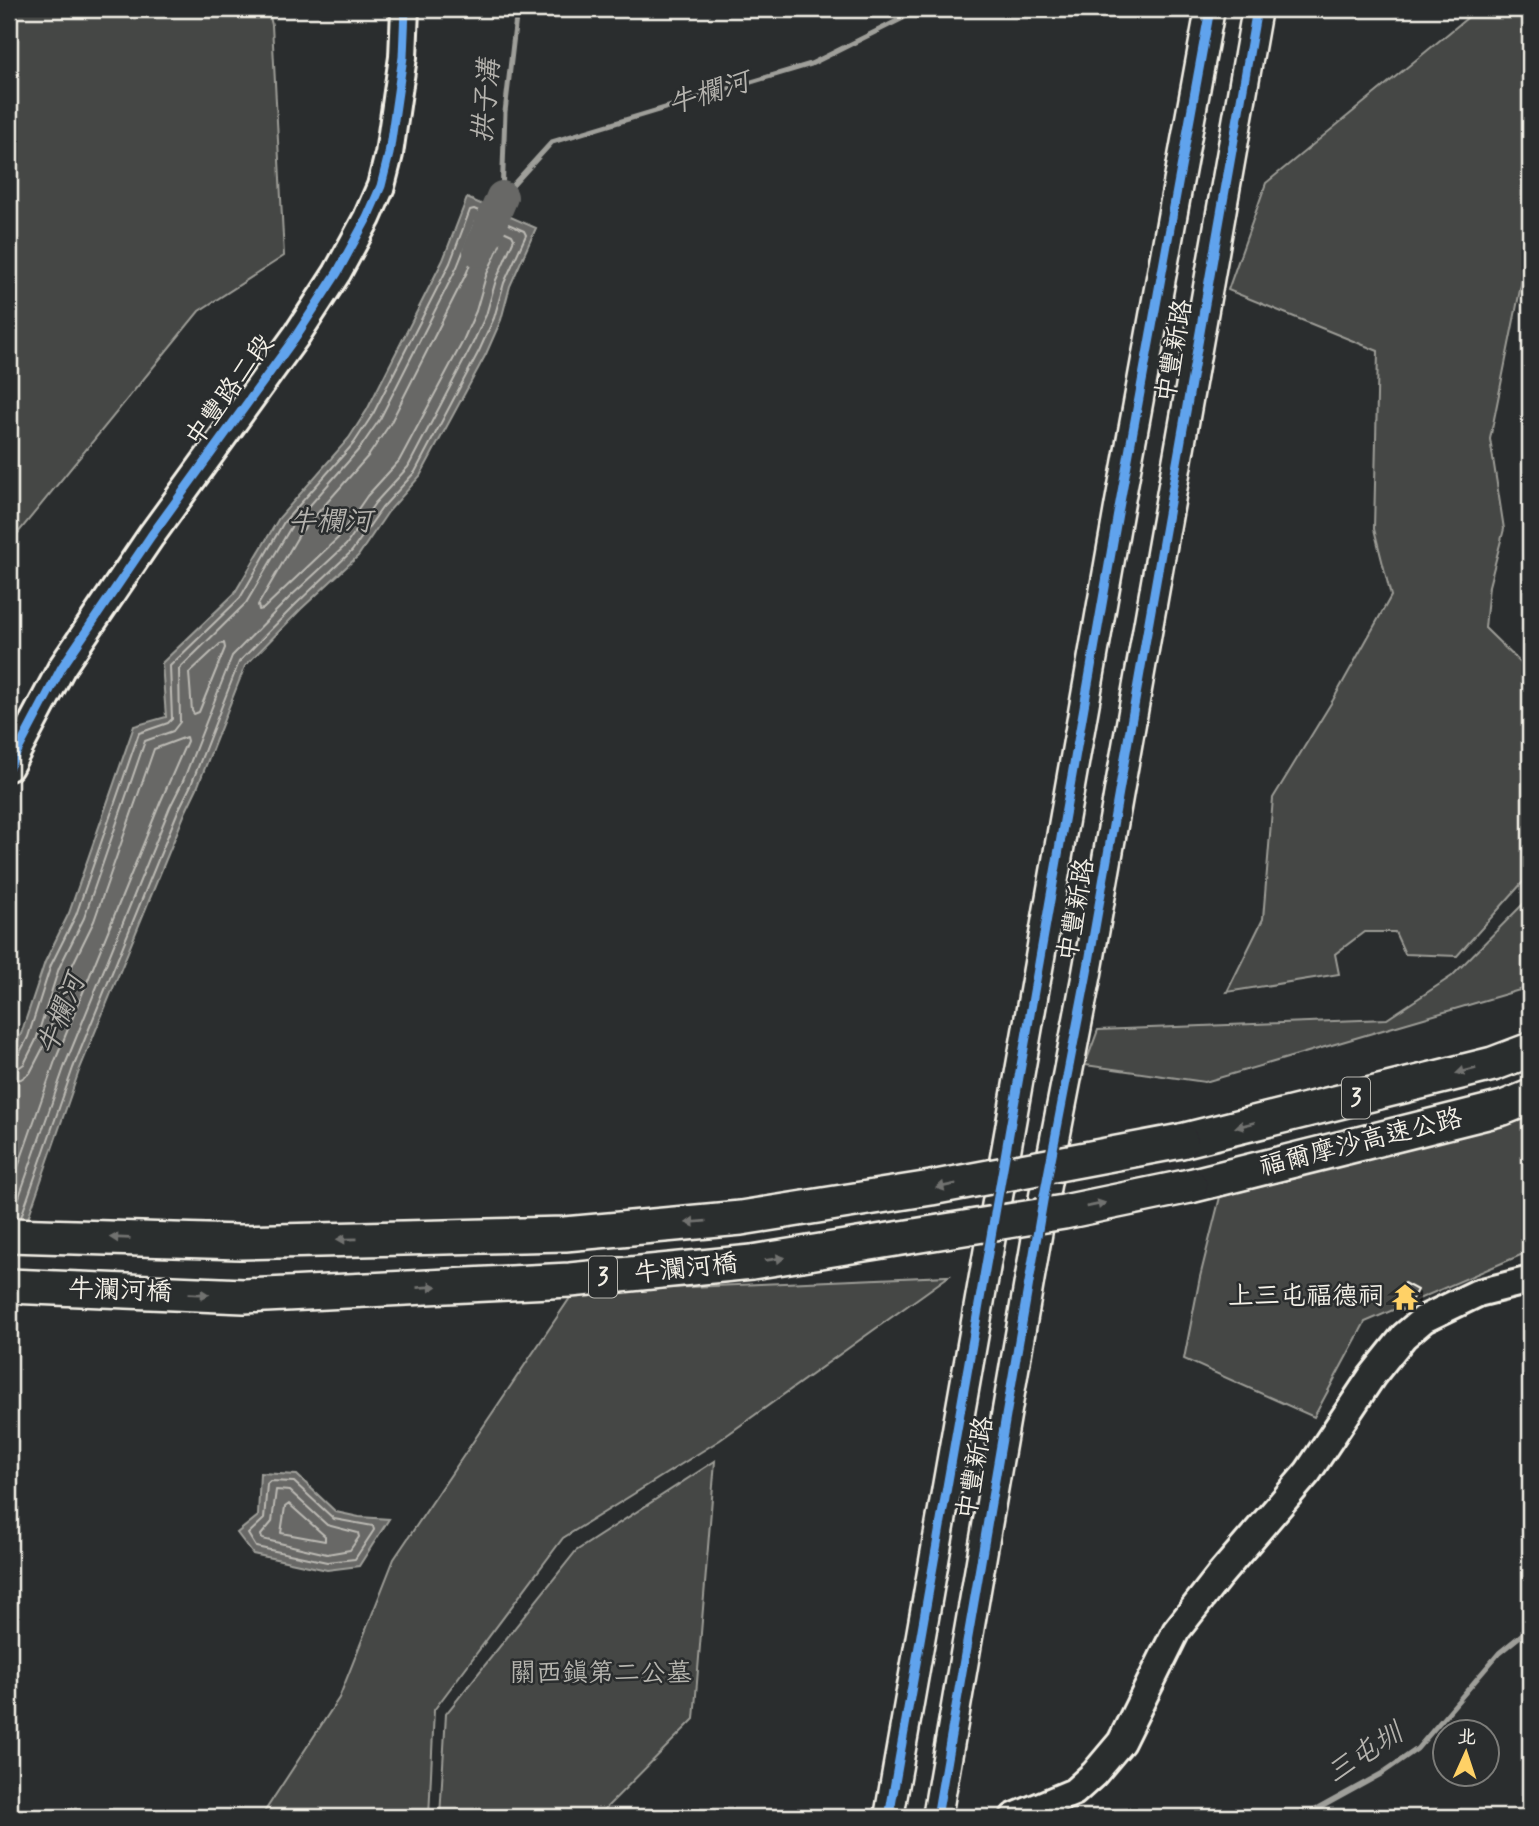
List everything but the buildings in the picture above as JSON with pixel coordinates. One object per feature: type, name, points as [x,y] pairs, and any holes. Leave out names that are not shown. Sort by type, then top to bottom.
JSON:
[{"type":"highway","name":"福爾摩沙高速公路","points":[[1181,1141],[1493,1064],[1530,1050]]},
{"type":"highway","name":"福爾摩沙高速公路","points":[[1190,1186],[1503,1108],[1530,1097]]},
{"type":"highway","name":"牛瀾河橋","points":[[9,1235],[240,1242],[565,1234],[741,1218],[931,1188],[1181,1141]]},
{"type":"highway","name":"牛瀾河橋","points":[[9,1286],[244,1296],[570,1280],[752,1262],[1064,1212],[1190,1186]]},
{"type":"main road","name":"中豐新路","points":[[889,1817],[1107,569],[1210,9]]},
{"type":"main road","name":"中豐新路","points":[[937,1817],[1046,1185],[1090,959],[1257,9]]},
{"type":"main road","points":[[997,1190],[1046,1185]]},
{"type":"street","name":"中豐路二段","points":[[9,766],[62,667],[151,536],[296,336],[337,274],[367,218],[381,186],[389,155],[399,91],[405,9]]},
{"type":"street","points":[[1014,1817],[1074,1792],[1094,1774],[1121,1742],[1176,1631],[1308,1472],[1372,1376],[1404,1336],[1424,1319],[1478,1293],[1530,1280]]},
{"type":"green space","points":[[9,9],[268,9],[272,25],[284,256],[199,311],[9,544]]},
{"type":"green space","points":[[1478,9],[1530,9],[1530,240],[1490,439],[1504,529],[1489,586],[1485,628],[1530,672],[1530,874],[1457,956],[1405,954],[1395,932],[1364,932],[1335,954],[1339,974],[1227,992],[1263,919],[1273,798],[1333,700],[1391,596],[1374,529],[1378,351],[1228,290],[1266,183]]},
{"type":"green space","points":[[1530,897],[1530,987],[1205,1082],[1085,1065],[1098,1030],[1387,1019],[1452,976]]},
{"type":"green space","points":[[1530,1110],[1530,1251],[1365,1322],[1314,1417],[1184,1359],[1200,1277],[1220,1197]]},
{"type":"green space","points":[[949,1276],[720,1440],[563,1538],[434,1710],[429,1817],[261,1817],[339,1698],[394,1559],[574,1292]]},
{"type":"green space","name":"關西鎮第二公墓","points":[[715,1461],[694,1719],[597,1817],[440,1817],[446,1714],[576,1551]]},
{"type":"water","name":"牛欄河","points":[[467,198],[536,228],[510,286],[501,320],[486,354],[420,476],[388,512],[358,556],[245,666],[79,1071],[9,1273],[9,1060],[21,1034],[45,962],[69,913],[134,726],[166,717],[162,663],[234,594],[279,518],[349,438],[367,410],[443,260]]},
{"type":"water","points":[[260,1473],[297,1475],[336,1512],[389,1519],[359,1566],[327,1570],[253,1554],[237,1533],[258,1516]]},
{"type":"waterway","name":"拱子溝","points":[[502,197],[505,112],[517,9]]},
{"type":"waterway","name":"牛欄河","points":[[502,197],[552,142],[811,64],[921,9]]},
{"type":"waterway","name":"牛欄河","points":[[479,251],[502,197]]},
{"type":"waterway","name":"三屯圳","points":[[1303,1817],[1381,1774],[1417,1749],[1499,1653],[1530,1628]]},
{"type":"cycle path","points":[[9,767],[62,667],[151,536],[296,336],[337,273],[367,218],[381,186],[389,154],[403,57],[405,9]]},
{"type":"cycle path","points":[[889,1817],[1046,913],[1210,9]]},
{"type":"cycle path","points":[[937,1817],[1043,1201],[1087,973],[1257,9]]},
{"type":"place","name":"上三屯福德祠","points":[[1405,1297]]}]
